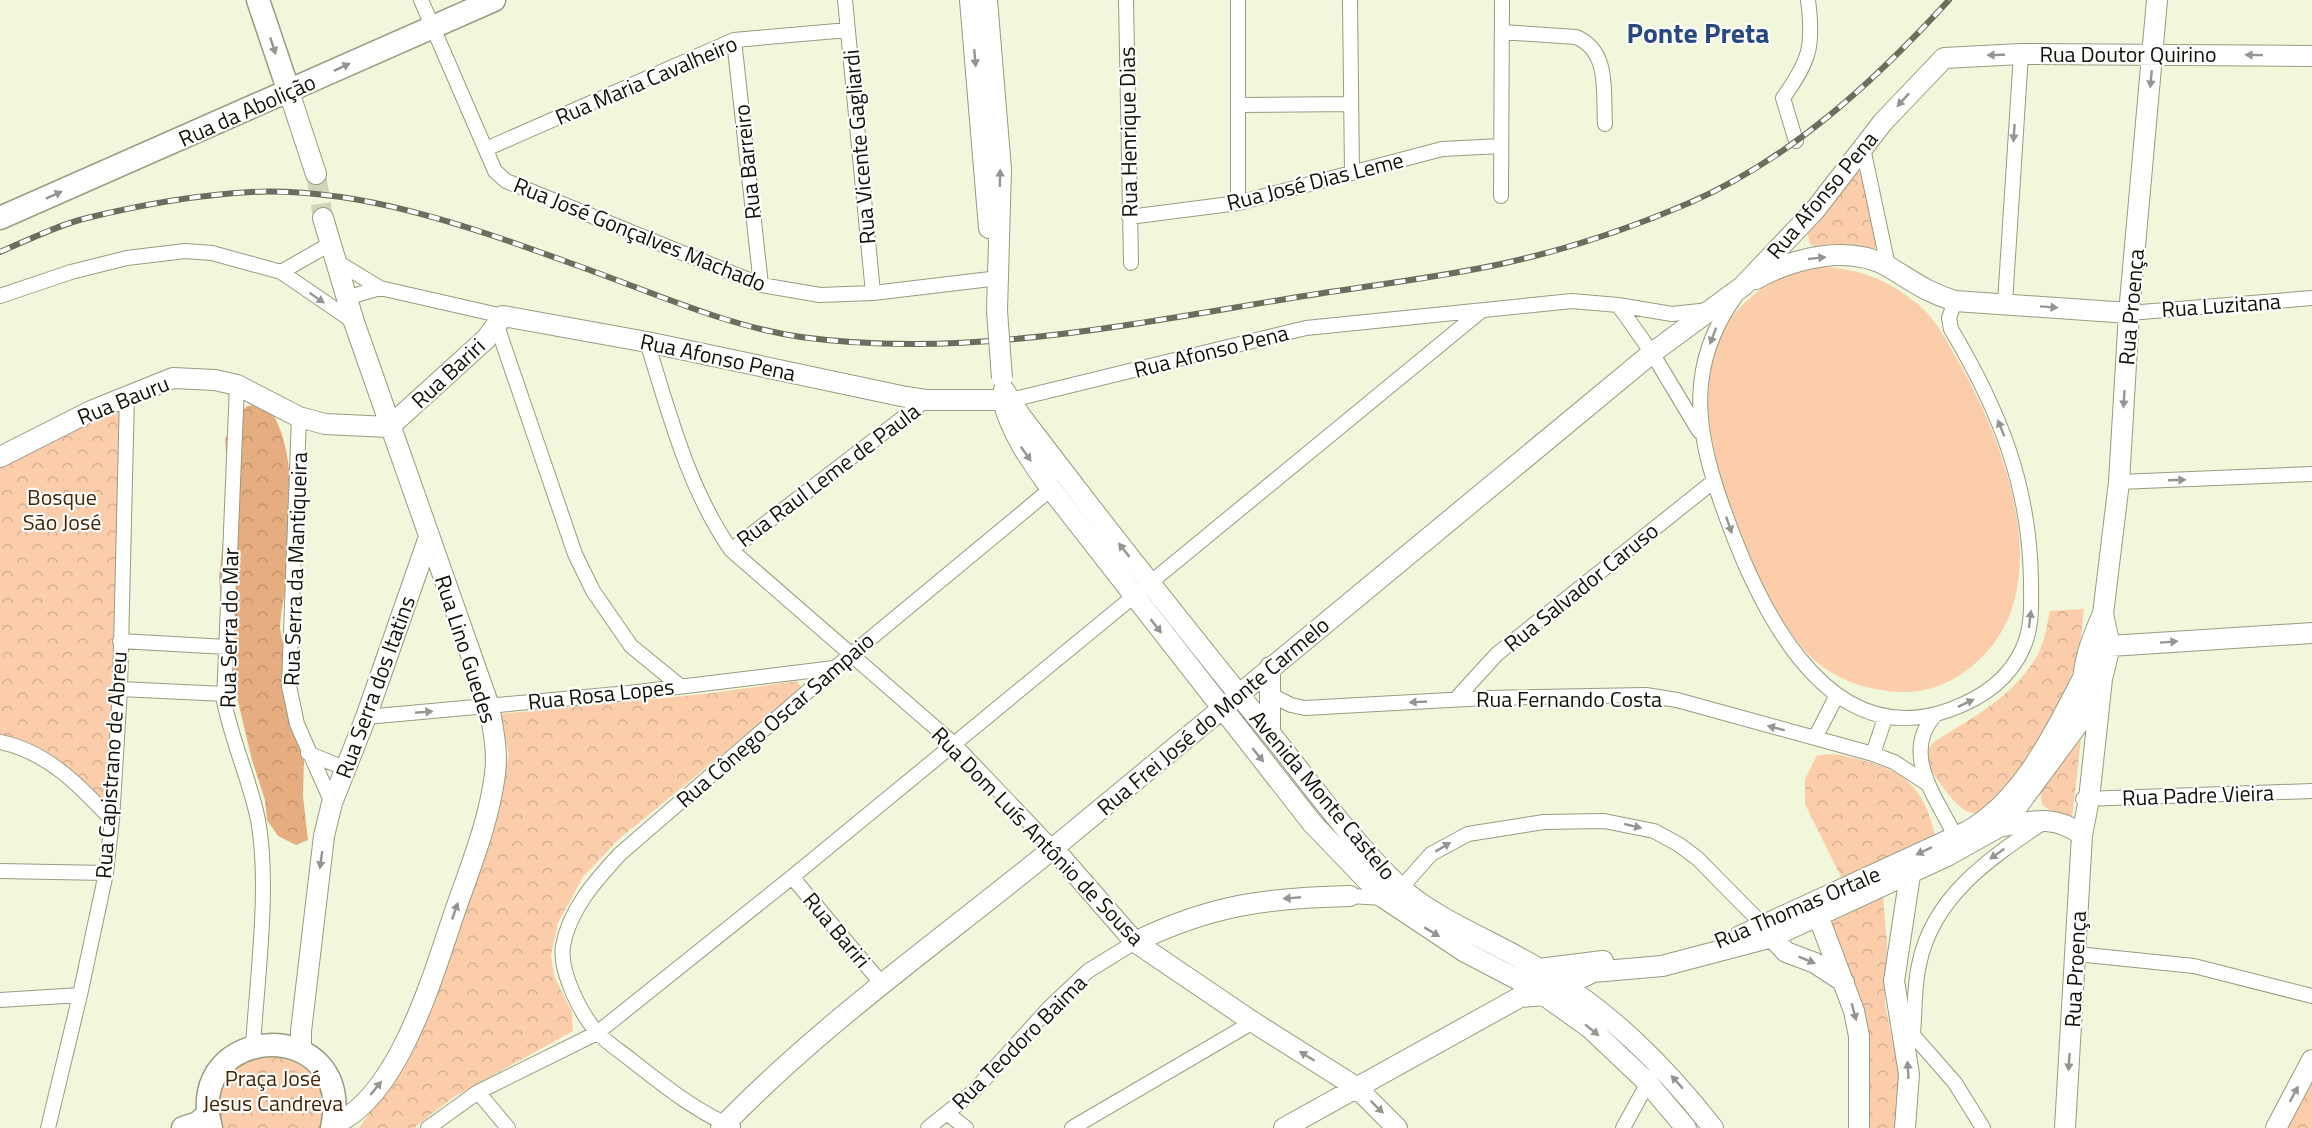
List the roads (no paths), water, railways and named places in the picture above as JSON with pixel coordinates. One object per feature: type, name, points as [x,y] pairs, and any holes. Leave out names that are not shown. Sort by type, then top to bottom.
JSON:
[{"type":"main road","points":[[258,0],[316,174]]},
{"type":"main road","name":"Rua da Abolição","points":[[0,218],[494,0]]},
{"type":"main road","points":[[970,0],[996,291]]},
{"type":"main road","points":[[987,0],[1001,169],[996,291]]},
{"type":"main road","name":"Rua Proença","points":[[2065,1128],[2077,954],[2082,835],[2086,802],[2092,638],[2103,614],[2119,482],[2129,313],[2154,54],[2157,0]]},
{"type":"main road","name":"Rua Doutor Quirino","points":[[1944,58],[2021,54],[2312,56]]},
{"type":"main road","name":"Rua Afonso Pena","points":[[1710,310],[1743,286],[1815,210],[1883,122],[1944,58]]},
{"type":"main road","name":"Rua Lino Guedes","points":[[323,218],[346,298],[389,427],[489,706],[496,746],[495,765],[481,838],[417,1021],[386,1076],[349,1119],[332,1127]]},
{"type":"main road","points":[[1743,286],[1784,265],[1812,257],[1846,256],[1888,266],[1929,293],[1955,300],[2129,313]]},
{"type":"main road","name":"Avenida Monte Castelo","points":[[996,291],[1008,420],[1020,445],[1133,596],[1312,823],[1384,898],[1522,989],[1546,995],[1599,1035],[1647,1082],[1686,1128]]},
{"type":"main road","name":"Rua Frei José do Monte Carmelo","points":[[727,1127],[825,1032],[882,984],[1053,848],[1652,353],[1710,310]]},
{"type":"main road","name":"Rua Afonso Pena","points":[[500,321],[647,342],[926,400],[1005,392]]},
{"type":"main road","name":"Rua Bariri","points":[[389,427],[478,348],[500,321]]},
{"type":"main road","name":"Rua Bauru","points":[[0,457],[128,395],[173,378],[215,380],[237,386],[299,417],[325,424],[389,427]]},
{"type":"main road","name":"Avenida Monte Castelo","points":[[1005,392],[1020,415],[1150,584],[1342,823],[1401,888],[1437,912],[1564,985],[1659,1063],[1713,1128]]},
{"type":"main road","name":"Rua Serra dos Itatins","points":[[332,803],[366,717],[429,537]]},
{"type":"main road","points":[[413,583],[421,580],[430,583],[442,589],[451,599]]},
{"type":"main road","name":"Rua Proença","points":[[2086,802],[2084,716],[2092,678],[2110,646],[2103,614]]},
{"type":"main road","points":[[2110,646],[2312,633]]},
{"type":"main road","points":[[1270,667],[1270,733]]},
{"type":"main road","name":"Rua Thomas Ortale","points":[[1546,995],[1593,972],[1662,966],[1768,931],[1994,814],[2023,780],[2092,678]]},
{"type":"main road","name":"Rua Thomas Ortale","points":[[1539,969],[1664,957],[1819,918],[1910,875],[1999,827],[2032,790],[2084,716]]},
{"type":"main road","points":[[2032,790],[2045,821]]},
{"type":"main road","points":[[301,1052],[301,1031],[319,873],[324,836],[332,803]]},
{"type":"main road","points":[[1999,827],[2045,821],[2066,824],[2082,835]]},
{"type":"main road","name":"Rua Dom Luís Antônio de Sousa","points":[[1053,848],[1135,942],[1253,1022],[1356,1087],[1397,1128]]},
{"type":"main road","points":[[1905,1128],[1909,1074],[1908,1034],[1894,981],[1910,875]]},
{"type":"main road","name":"Rua Teodoro Baima","points":[[1135,942],[1177,922],[1209,912],[1256,902],[1298,897],[1350,896]]},
{"type":"main road","points":[[1819,918],[1844,982],[1859,1036],[1859,1128]]},
{"type":"main road","points":[[1768,931],[1786,952],[1815,963],[1844,982]]},
{"type":"main road","points":[[1287,1127],[1522,989],[1539,969]]},
{"type":"main road","points":[[183,1128],[209,1122],[210,1089],[223,1065],[237,1054],[253,1046],[271,1043],[289,1046],[317,1063],[332,1086],[335,1100],[332,1127]]},
{"type":"main road","points":[[2276,1128],[2312,1060]]},
{"type":"street","points":[[421,0],[486,149]]},
{"type":"street","name":"Rua Vicente Gagliardi","points":[[845,0],[873,293]]},
{"type":"street","name":"Rua Henrique Dias","points":[[1126,0],[1131,263]]},
{"type":"street","points":[[1238,0],[1238,203]]},
{"type":"street","points":[[1350,0],[1352,173]]},
{"type":"street","points":[[1502,0],[1502,196]]},
{"type":"street","points":[[1796,141],[1783,98],[1803,70],[1812,36],[1808,0]]},
{"type":"street","name":"Rua Maria Cavalheiro","points":[[486,149],[734,40],[848,30]]},
{"type":"street","points":[[1502,33],[1576,37],[1595,49],[1600,61],[1605,124]]},
{"type":"street","name":"Rua Barreiro","points":[[734,40],[761,285]]},
{"type":"street","points":[[2005,303],[2021,54]]},
{"type":"street","points":[[1238,105],[1351,104]]},
{"type":"street","name":"Rua José Dias Leme","points":[[1129,217],[1238,203],[1442,149],[1501,146]]},
{"type":"street","points":[[1863,148],[1888,266]]},
{"type":"street","name":"Rua José Gonçalves Machado","points":[[486,149],[498,176],[761,285],[820,295],[996,291]]},
{"type":"street","points":[[0,296],[71,272],[127,258],[185,251],[212,252],[281,272],[354,322]]},
{"type":"street","points":[[281,272],[332,252]]},
{"type":"street","name":"Rua Afonso Pena","points":[[332,252],[380,288],[500,321]]},
{"type":"street","points":[[1743,286],[1722,315],[1703,366],[1700,386],[1700,433],[1713,481],[1735,542],[1781,637],[1837,695],[1885,718],[1935,715],[1965,704],[1989,690],[2008,672],[2023,648],[2031,604],[2030,537],[2025,506],[2011,452],[1989,399],[1951,329],[1949,318],[1955,300]]},
{"type":"street","name":"Rua Afonso Pena","points":[[346,298],[380,288]]},
{"type":"street","name":"Rua Luzitana","points":[[2129,313],[2312,298]]},
{"type":"street","name":"Rua Afonso Pena","points":[[1005,392],[1306,328],[1572,301],[1618,305],[1672,314],[1710,310]]},
{"type":"street","points":[[1618,305],[1652,353],[1700,433]]},
{"type":"street","points":[[428,1128],[478,1092],[597,1033],[792,877],[1481,311]]},
{"type":"street","points":[[500,321],[575,554],[593,591],[631,646],[680,686]]},
{"type":"street","name":"Rua Dom Luís Antônio de Sousa","points":[[647,342],[691,476],[710,519],[731,550],[954,744],[1053,848]]},
{"type":"street","name":"Rua Serra do Mar","points":[[237,386],[225,694],[235,749],[258,821],[261,852],[253,1046]]},
{"type":"street","name":"Rua Capistrano de Abreu","points":[[48,1128],[106,873],[112,820],[120,689],[128,395]]},
{"type":"street","name":"Rua Raul Leme de Paula","points":[[731,550],[926,400]]},
{"type":"street","name":"Rua Serra da Mantiqueira","points":[[299,417],[289,686],[297,724],[332,803]]},
{"type":"street","points":[[2119,482],[2312,474]]},
{"type":"street","name":"Rua Salvador Caruso","points":[[1455,700],[1497,654],[1713,481]]},
{"type":"street","name":"Rua Cônego Oscar Sampaio","points":[[597,1033],[571,990],[564,970],[563,947],[572,918],[590,886],[620,854],[836,667],[1051,489]]},
{"type":"street","points":[[120,641],[227,647]]},
{"type":"street","name":"Rua Rosa Lopes","points":[[366,717],[680,686],[836,667]]},
{"type":"street","points":[[120,689],[225,694]]},
{"type":"street","name":"Rua Fernando Costa","points":[[1269,694],[1291,705],[1305,708],[1455,700],[1646,695],[1677,700],[1873,754],[1894,762],[1929,784]]},
{"type":"street","points":[[1815,738],[1837,695]]},
{"type":"street","points":[[1935,715],[1922,734],[1919,749],[1920,764],[1955,836],[1947,856]]},
{"type":"street","points":[[1873,754],[1885,718]]},
{"type":"street","points":[[0,742],[32,753],[58,768],[80,786],[112,820]]},
{"type":"street","points":[[308,753],[346,769]]},
{"type":"street","name":"Rua Padre Vieira","points":[[2086,802],[2312,791]]},
{"type":"street","points":[[1350,896],[1384,898],[1401,888],[1431,854],[1468,834],[1544,822],[1604,821],[1654,831],[1678,844],[1697,858],[1768,931]]},
{"type":"street","points":[[1983,1128],[1955,1083],[1908,1034],[1919,964],[1928,935],[1940,912],[1962,884],[1990,858],[2045,821]]},
{"type":"street","points":[[0,871],[106,873]]},
{"type":"street","name":"Rua Bariri","points":[[792,877],[882,984]]},
{"type":"street","name":"Rua Teodoro Baima","points":[[928,1128],[948,1114],[998,1067],[1049,1008],[1088,972],[1135,942]]},
{"type":"street","points":[[2077,954],[2194,966],[2312,996]]},
{"type":"street","points":[[0,1000],[80,995]]},
{"type":"street","points":[[1072,1128],[1253,1022]]},
{"type":"street","points":[[597,1033],[692,1104],[727,1127]]},
{"type":"street","points":[[1623,1128],[1659,1063]]},
{"type":"street","points":[[478,1092],[508,1128]]},
{"type":"street","points":[[948,1114],[966,1128]]},
{"type":"tunnel","points":[[316,174],[323,218]]},
{"type":"railway","points":[[0,252],[65,225],[127,209],[210,195],[294,192],[336,196],[379,204],[463,226],[691,308],[773,332],[862,343],[923,344],[983,342],[1044,336],[1166,319],[1475,269],[1549,252],[1643,222],[1726,185],[1797,141],[1892,60],[1949,0]]},
{"type":"district","name":"Ponte Preta","points":[[1698,33]]},
{"type":"park label","name":"Bosque São José","points":[[62,510]]},
{"type":"park label","name":"Praça José Jesus Candreva","points":[[273,1090]]}]
